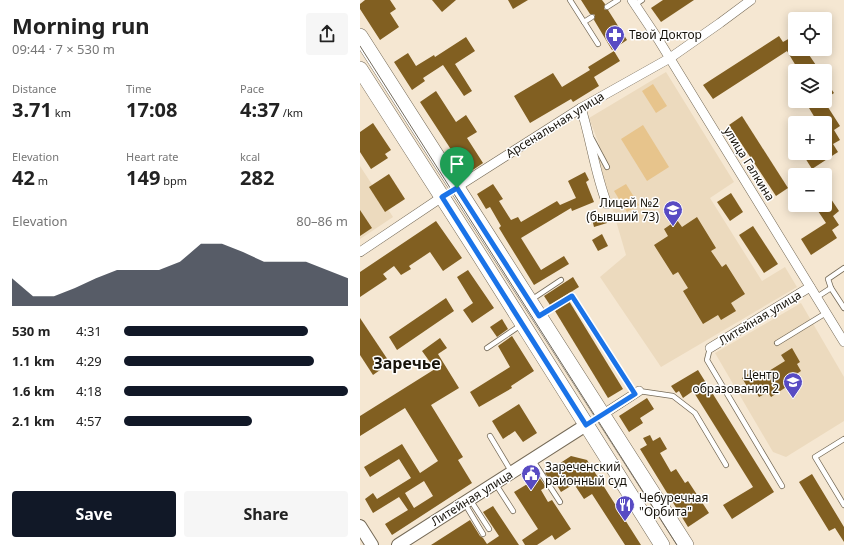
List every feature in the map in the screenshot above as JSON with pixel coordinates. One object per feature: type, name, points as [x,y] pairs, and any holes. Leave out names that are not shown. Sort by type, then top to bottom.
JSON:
[{"type":"main road","points":[[360,36],[686,545]]},
{"type":"main road","points":[[360,69],[662,545]]},
{"type":"main road","name":"Арсенальная улица","points":[[442,197],[457,188]]},
{"type":"main road","points":[[586,425],[602,415]]},
{"type":"street","name":"Арсенальная улица","points":[[457,188],[581,108],[670,58],[720,24],[751,0]]},
{"type":"street","name":"улица Галкина","points":[[636,2],[844,342]]},
{"type":"street","points":[[581,108],[589,132],[601,188],[607,204]]},
{"type":"street","name":"Арсенальная улица","points":[[360,252],[442,197]]},
{"type":"street","name":"Литейная улица","points":[[710,348],[810,287]]},
{"type":"street","points":[[602,415],[637,393]]},
{"type":"street","name":"Литейная улица","points":[[398,545],[586,425]]},
{"type":"street","points":[[360,526],[372,545]]},
{"type":"lane","points":[[570,0],[598,44]]},
{"type":"lane","points":[[607,7],[618,0]]},
{"type":"lane","points":[[584,22],[592,17]]},
{"type":"lane","points":[[589,132],[607,167]]},
{"type":"lane","points":[[844,268],[828,279],[831,288],[844,308]]},
{"type":"lane","points":[[529,301],[560,280]]},
{"type":"lane","points":[[817,298],[831,288]]},
{"type":"lane","points":[[539,316],[572,296],[637,393],[673,396],[695,413],[726,465]]},
{"type":"lane","points":[[776,343],[826,313]]},
{"type":"lane","points":[[487,348],[523,324]]},
{"type":"lane","points":[[710,348],[707,360],[782,486]]},
{"type":"lane","points":[[490,436],[512,472]]},
{"type":"lane","points":[[844,439],[815,457],[844,505]]},
{"type":"lane","points":[[532,460],[560,502]]},
{"type":"lane","points":[[495,483],[513,511]]},
{"type":"lane","points":[[467,501],[489,529]]},
{"type":"lane","points":[[467,501],[483,534]]},
{"type":"shaded area","name":"Лицей №2 (бывший 73)","points":[[666,72],[734,182],[710,198],[762,281],[785,267],[797,287],[661,367],[600,277],[626,255],[595,149],[599,144],[589,118]]},
{"type":"shaded area","points":[[653,84],[667,106],[656,113],[642,91]]},
{"type":"shaded area","points":[[643,125],[669,167],[647,181],[621,139]]},
{"type":"shaded area","points":[[360,166],[393,217],[360,239]]},
{"type":"shaded area","points":[[626,184],[639,205],[627,212],[614,191]]},
{"type":"shaded area","name":"Центр образования 2","points":[[801,303],[844,377],[844,421],[786,457],[773,452],[715,353]]},
{"type":"building","points":[[365,0],[390,0],[396,9],[390,13],[399,27],[380,40],[360,9],[360,4]]},
{"type":"building","points":[[432,0],[456,0],[442,12]]},
{"type":"building","points":[[508,0],[528,0],[513,9]]},
{"type":"building","points":[[581,0],[602,0],[605,4],[604,9],[608,10],[627,40],[612,50],[594,20],[595,15],[590,14]]},
{"type":"building","points":[[663,0],[694,0],[661,22],[651,8]]},
{"type":"building","points":[[779,36],[783,42],[788,39],[788,53],[787,51],[713,99],[703,85]]},
{"type":"building","points":[[466,37],[475,51],[455,64],[472,91],[464,96],[443,65],[423,78],[425,81],[412,90],[394,62],[408,53],[416,66],[434,55],[435,57]]},
{"type":"building","points":[[614,51],[620,61],[594,77],[599,86],[573,102],[571,99],[530,123],[514,96],[553,73],[562,87],[590,70],[588,67]]},
{"type":"building","points":[[790,56],[810,56],[815,64],[795,64]]},
{"type":"building","points":[[436,91],[456,122],[466,115],[477,132],[467,138],[483,163],[467,174],[420,102]]},
{"type":"building","points":[[809,108],[828,108],[840,126],[834,130],[840,140],[833,144],[838,152],[832,156],[832,116],[814,116]]},
{"type":"building","points":[[742,116],[788,188],[776,196],[729,125]]},
{"type":"building","points":[[373,123],[391,150],[385,154],[388,158],[371,169],[360,152],[360,132]]},
{"type":"building","points":[[806,160],[826,160],[814,168],[811,168]]},
{"type":"building","points":[[585,172],[589,180],[586,182],[594,202],[572,211],[571,208],[521,238],[541,270],[564,256],[569,264],[534,285],[499,228],[501,226],[490,207],[486,209],[477,194],[493,184],[503,199],[499,201],[511,220],[518,217],[521,222],[557,201],[560,205],[576,198],[568,181]]},
{"type":"building","points":[[389,174],[405,199],[385,212],[369,187]]},
{"type":"building","points":[[731,193],[743,212],[730,221],[717,202]]},
{"type":"building","points":[[832,200],[839,211],[833,216],[839,225],[832,230],[837,238],[811,255],[801,239],[826,223],[819,212],[832,212]]},
{"type":"building","points":[[360,210],[372,228],[360,236]]},
{"type":"building","points":[[604,215],[607,223],[594,227],[592,219]]},
{"type":"building","points":[[697,217],[716,248],[711,251],[722,267],[726,264],[745,294],[731,303],[736,311],[721,320],[718,315],[703,324],[683,291],[688,288],[678,272],[673,275],[654,245],[668,236],[664,229],[677,220],[682,227]]},
{"type":"building","points":[[436,221],[462,258],[443,271],[430,252],[409,266],[411,269],[401,275],[394,266],[383,274],[387,279],[360,297],[360,272]]},
{"type":"building","points":[[753,226],[778,264],[764,273],[739,235]]},
{"type":"building","points":[[602,234],[608,246],[598,251],[592,240]]},
{"type":"building","points":[[468,270],[494,308],[472,323],[463,310],[473,303],[457,277]]},
{"type":"building","points":[[573,277],[579,287],[550,305],[544,296]]},
{"type":"building","points":[[446,298],[454,311],[397,350],[389,337]]},
{"type":"building","points":[[569,301],[623,389],[608,398],[555,311]]},
{"type":"building","points":[[360,318],[390,363],[373,375],[360,355]]},
{"type":"building","points":[[502,319],[508,329],[497,337],[490,327]]},
{"type":"building","points":[[512,336],[534,371],[511,386],[512,388],[479,407],[470,392],[510,367],[498,346]]},
{"type":"building","points":[[440,338],[447,348],[438,354],[459,388],[431,405],[463,457],[458,460],[472,483],[392,535],[385,524],[408,510],[399,497],[373,513],[365,499],[373,493],[377,499],[411,478],[399,459],[370,477],[364,467],[402,444],[420,473],[438,461],[405,408],[360,436],[360,416],[435,369],[422,351]],"holes":[[[424,481],[433,496],[414,508],[405,493]]]},
{"type":"building","points":[[792,348],[800,362],[797,364],[801,371],[795,375],[797,380],[771,397],[768,392],[759,397],[755,390],[751,393],[742,378],[754,370],[759,377],[785,361],[781,355]]},
{"type":"building","points":[[698,370],[774,492],[732,519],[723,505],[753,487],[693,391],[683,398],[679,391],[676,393],[671,386]]},
{"type":"building","points":[[647,398],[654,409],[640,418],[643,423],[629,432],[619,416]]},
{"type":"building","points":[[519,404],[537,433],[523,442],[515,431],[503,439],[492,421]]},
{"type":"building","points":[[650,435],[653,441],[660,437],[667,449],[660,453],[671,472],[676,469],[685,483],[688,481],[709,513],[688,527],[640,449],[647,445],[643,438]]},
{"type":"building","points":[[571,456],[587,460],[641,545],[625,545],[592,494],[584,499],[574,484],[561,492],[555,482],[552,483],[545,473]]},
{"type":"building","points":[[812,474],[844,527],[844,542],[835,528],[829,531],[799,482]]},
{"type":"building","points":[[539,477],[546,487],[541,490],[548,502],[552,500],[571,529],[555,540],[552,535],[537,545],[525,545],[522,540],[538,529],[514,492]]},
{"type":"building","points":[[493,506],[519,545],[431,545],[470,520],[487,544],[499,536],[483,512]]},
{"type":"tram line","points":[[360,46],[677,545]]},
{"type":"place","name":"Твой Доктор","points":[[615,52]]},
{"type":"place","name":"Лицей №2 (бывший 73)","points":[[673,227]]},
{"type":"place","name":"Центр образования 2","points":[[793,399]]},
{"type":"place","name":"Зареченский районный суд","points":[[531,491]]},
{"type":"place","name":"Чебуречная \"Орбита\"","points":[[625,522]]},
{"type":"district","name":"Заречье","points":[[407,363]]},
{"type":"route","points":[[457,188],[539,316],[572,296],[635,394],[586,425],[442,197],[457,188]]}]
